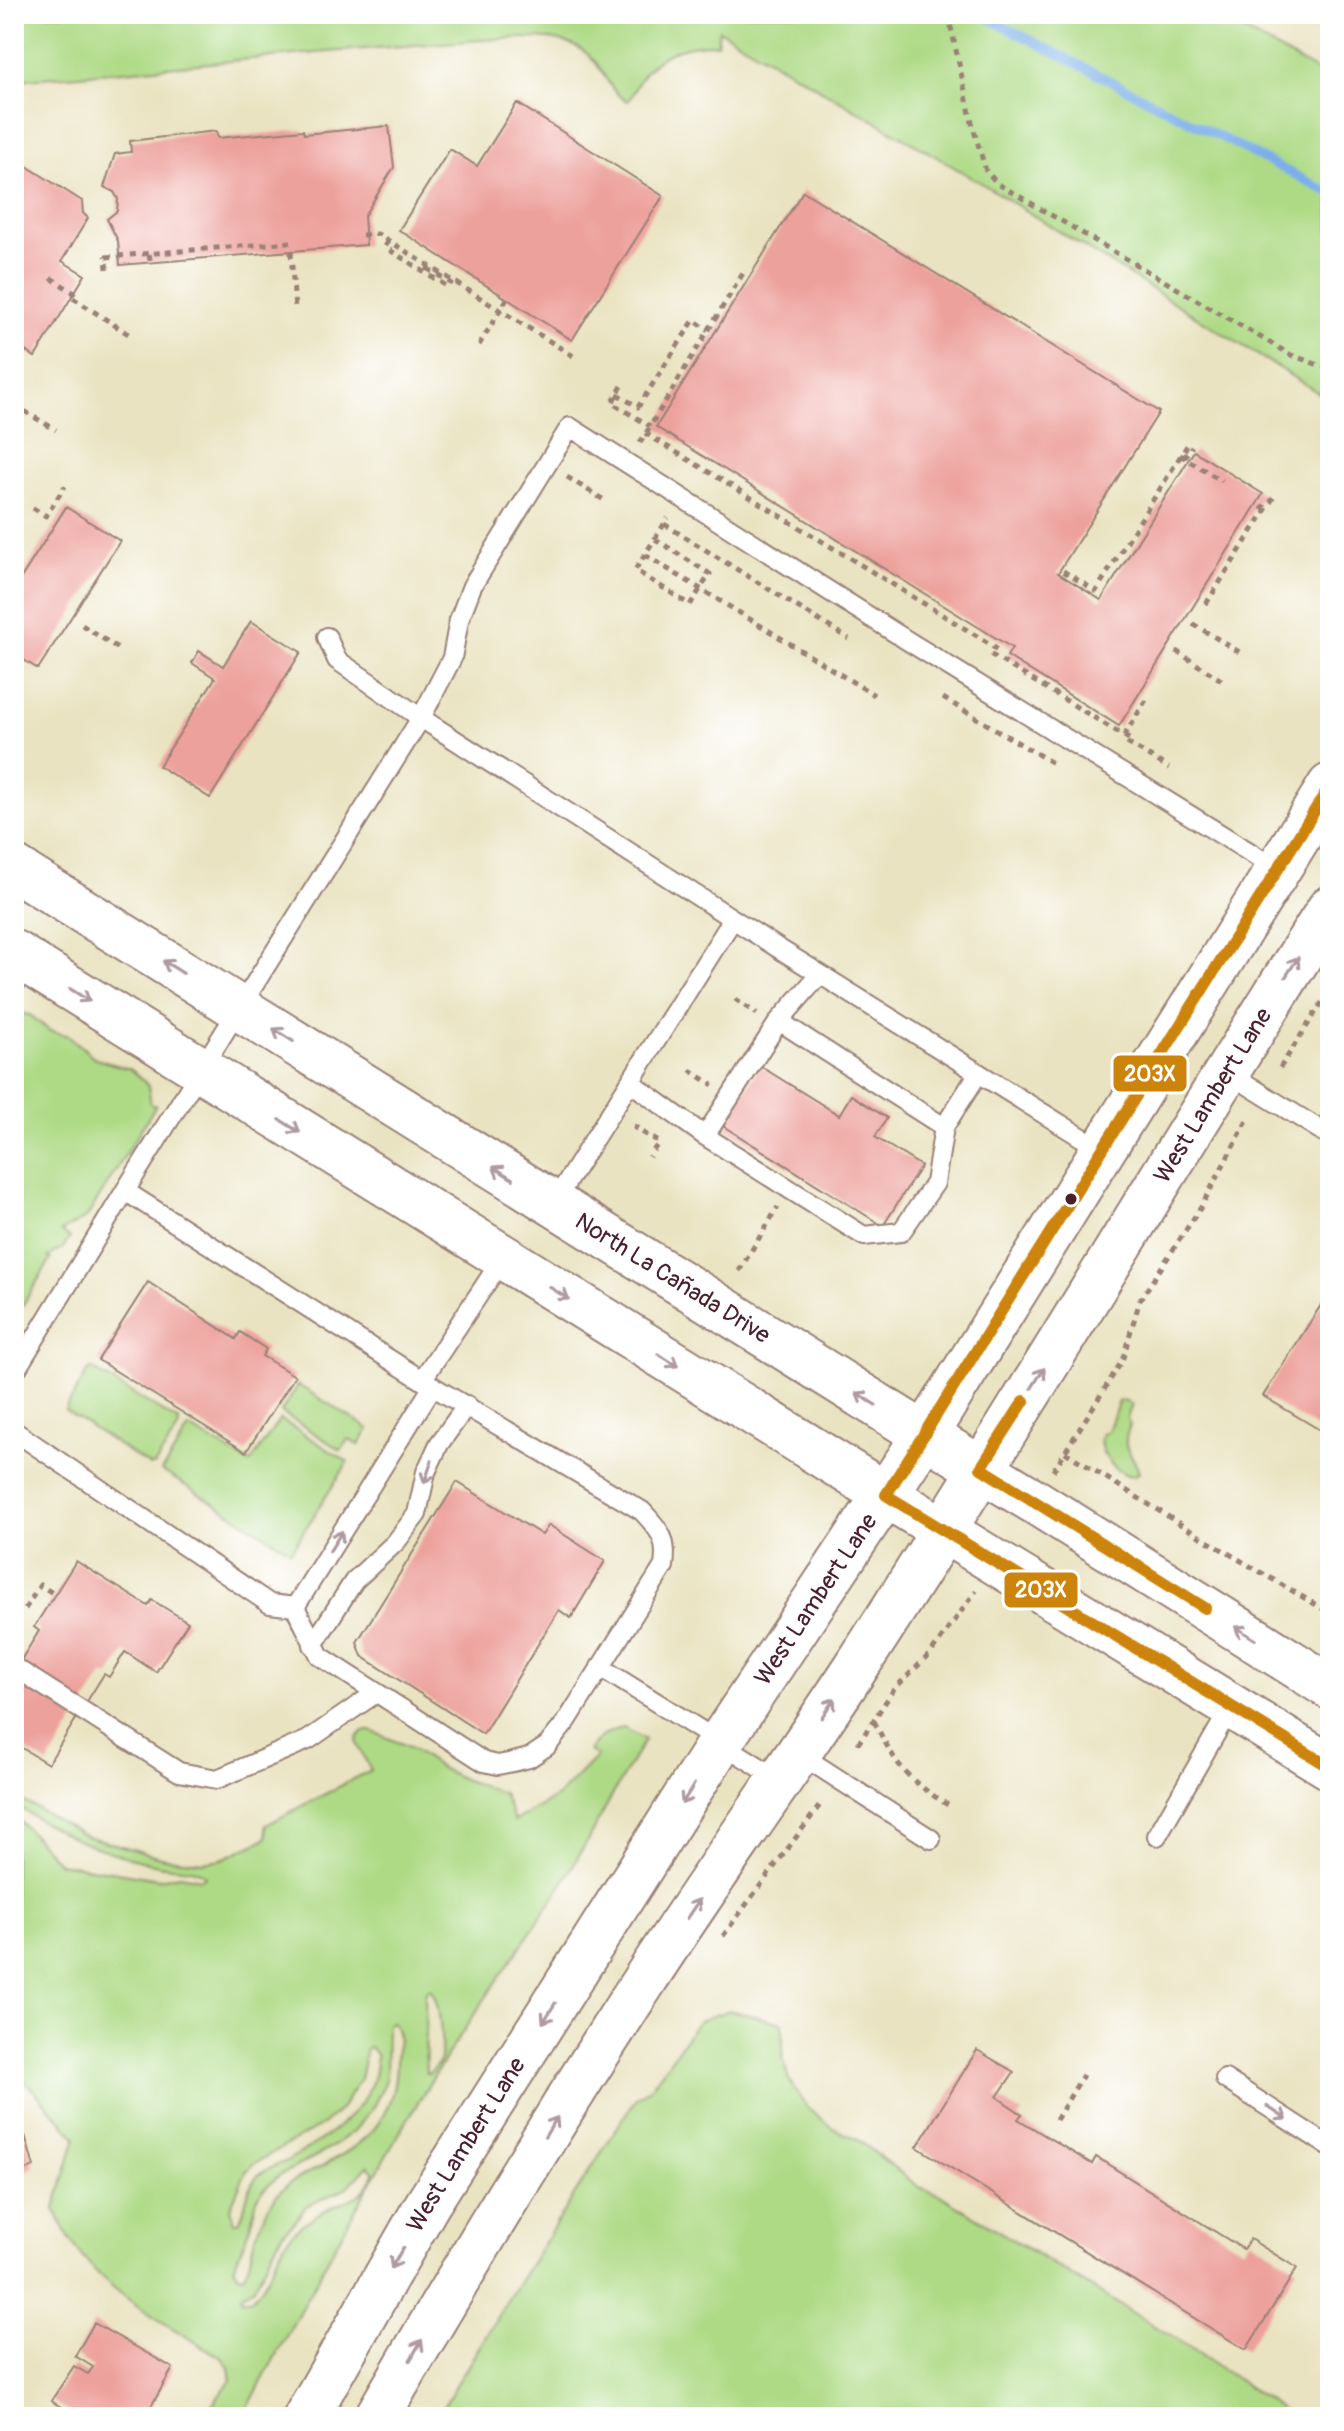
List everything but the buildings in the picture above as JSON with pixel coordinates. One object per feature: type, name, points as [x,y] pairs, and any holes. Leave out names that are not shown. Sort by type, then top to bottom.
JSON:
[{"type":"main road","name":"West Lambert Lane","points":[[306,2417],[427,2205],[721,1741],[925,1435],[1330,786]]},
{"type":"main road","name":"North La Cañada Drive","points":[[14,868],[1330,1687]]},
{"type":"main road","name":"West Lambert Lane","points":[[377,2417],[480,2239],[645,1979],[855,1669],[1225,1071],[1330,908]]},
{"type":"main road","points":[[14,953],[1330,1767]]},
{"type":"lane","points":[[14,1373],[421,718],[452,658],[459,620],[472,586],[570,427],[941,662],[1277,869]]},
{"type":"lane","points":[[327,637],[337,660],[421,718],[733,919],[1102,1150]]},
{"type":"lane","points":[[553,1204],[733,919]]},
{"type":"lane","points":[[705,1136],[779,1021],[820,974]]},
{"type":"lane","points":[[779,1021],[944,1127]]},
{"type":"lane","points":[[1225,1071],[1330,1136]]},
{"type":"lane","points":[[630,1082],[705,1136],[864,1236],[901,1232],[935,1183],[944,1127],[978,1074]]},
{"type":"lane","points":[[125,1191],[428,1383],[642,1511],[656,1526],[667,1547],[664,1566],[567,1721],[547,1746],[529,1758],[498,1765],[484,1762],[320,1656],[295,1607]]},
{"type":"lane","points":[[295,1607],[503,1258]]},
{"type":"lane","points":[[313,1645],[354,1581],[396,1542],[417,1514],[426,1472],[439,1444],[467,1405]]},
{"type":"lane","points":[[14,1431],[270,1604],[295,1607]]},
{"type":"lane","points":[[14,1667],[179,1772],[217,1779],[308,1740],[376,1693]]},
{"type":"lane","points":[[600,1667],[721,1741],[789,1767],[931,1839]]},
{"type":"lane","points":[[1157,1836],[1231,1707]]},
{"type":"lane","points":[[1225,2079],[1330,2147]]},
{"type":"path","points":[[948,14],[973,127],[986,171],[998,184],[1291,355],[1330,369]]},
{"type":"path","points":[[362,235],[378,234],[575,357]]},
{"type":"path","points":[[388,241],[385,247],[448,287],[451,283],[428,269],[430,266]]},
{"type":"path","points":[[107,269],[106,257],[291,242]]},
{"type":"path","points":[[182,251],[183,262]]},
{"type":"path","points":[[291,252],[295,310]]},
{"type":"path","points":[[149,254],[151,265]]},
{"type":"path","points":[[639,444],[745,270]]},
{"type":"path","points":[[51,278],[130,335]]},
{"type":"path","points":[[479,345],[507,299]]},
{"type":"path","points":[[617,394],[638,407],[694,320],[708,330]]},
{"type":"path","points":[[622,386],[612,403],[650,426]]},
{"type":"path","points":[[14,405],[56,430]]},
{"type":"path","points":[[645,433],[995,647],[990,654],[1169,768]]},
{"type":"path","points":[[1063,571],[1096,591],[1190,445]]},
{"type":"path","points":[[1182,456],[1222,481]]},
{"type":"path","points":[[655,539],[710,574],[690,605],[635,570],[700,467]]},
{"type":"path","points":[[567,477],[604,500]]},
{"type":"path","points":[[33,508],[46,516],[65,486]]},
{"type":"path","points":[[1206,604],[1275,495]]},
{"type":"path","points":[[1263,511],[1261,509],[1267,500]]},
{"type":"path","points":[[664,524],[849,639]]},
{"type":"path","points":[[645,555],[874,695]]},
{"type":"path","points":[[1193,624],[1241,653]]},
{"type":"path","points":[[82,625],[122,651]]},
{"type":"path","points":[[1176,651],[1223,681]]},
{"type":"path","points":[[1126,739],[1149,695]]},
{"type":"path","points":[[943,698],[1054,764]]},
{"type":"path","points":[[1280,1068],[1330,990]]},
{"type":"path","points":[[1059,1461],[1122,1361],[1140,1300],[1201,1207],[1249,1117]]},
{"type":"path","points":[[637,1125],[635,1128],[659,1142],[649,1157]]},
{"type":"path","points":[[739,1271],[789,1189]]},
{"type":"path","points":[[1065,1452],[1330,1613]]},
{"type":"path","points":[[25,1609],[40,1585],[54,1594]]},
{"type":"path","points":[[858,1744],[894,1689],[930,1654],[975,1592]]},
{"type":"path","points":[[873,1720],[901,1770],[923,1790],[951,1807]]},
{"type":"path","points":[[790,1844],[820,1805]]},
{"type":"path","points":[[1056,2120],[1083,2075]]},
{"type":"green space","points":[[14,14],[1224,14],[1244,31],[1330,78],[1330,400],[978,181],[719,30],[717,44],[684,48],[655,62],[640,79],[628,101],[613,89],[596,63],[578,48],[564,42],[535,38],[379,48],[14,80]]},
{"type":"green space","points":[[14,1012],[30,1015],[50,1031],[69,1036],[96,1059],[130,1069],[148,1086],[151,1105],[156,1105],[87,1217],[61,1232],[70,1238],[63,1248],[48,1257],[51,1259],[14,1319]]},
{"type":"green space","points":[[92,1369],[179,1422],[178,1429],[154,1466],[65,1410]]},
{"type":"green space","points":[[298,1385],[369,1429],[359,1445],[348,1439],[341,1450],[281,1412]]},
{"type":"green space","points":[[1119,1401],[1132,1405],[1127,1418],[1130,1425],[1126,1441],[1139,1473],[1131,1476],[1108,1460],[1100,1441],[1101,1435],[1108,1431]]},
{"type":"green space","points":[[280,1419],[348,1462],[291,1551],[162,1471],[189,1428],[250,1463]]},
{"type":"green space","points":[[624,1728],[645,1740],[554,1897],[399,2134],[243,2417],[203,2417],[231,2380],[229,2367],[222,2358],[148,2313],[103,2279],[68,2235],[55,2209],[76,2137],[14,2069],[14,1815],[59,1863],[159,1879],[180,1875],[201,1879],[206,1876],[190,1869],[139,1860],[83,1842],[47,1825],[14,1804],[14,1796],[86,1836],[164,1858],[203,1862],[222,1859],[267,1838],[266,1825],[371,1770],[358,1746],[357,1738],[364,1731],[412,1748],[462,1779],[503,1793],[514,1821],[558,1796],[597,1756],[589,1751],[596,1742]],"holes":[[[430,1989],[436,2002],[441,2033],[439,2060],[429,2074],[426,2073],[426,1991]],[[392,2022],[398,2042],[394,2083],[383,2116],[363,2140],[280,2191],[260,2223],[246,2270],[243,2276],[238,2275],[234,2267],[257,2199],[263,2190],[278,2176],[326,2151],[354,2131],[373,2107],[386,2080],[387,2024]],[[369,2047],[376,2054],[375,2072],[360,2104],[335,2130],[261,2174],[250,2188],[239,2222],[234,2222],[230,2208],[245,2173],[253,2164],[324,2124],[343,2106],[360,2079]],[[368,2165],[374,2172],[358,2195],[300,2226],[285,2242],[258,2291],[251,2299],[242,2299],[241,2295],[254,2287],[283,2232],[306,2206],[348,2187]]]},
{"type":"green space","points":[[729,2010],[783,2023],[783,2057],[789,2080],[807,2107],[833,2128],[857,2139],[919,2187],[938,2194],[1195,2351],[1296,2417],[437,2417],[636,2098],[651,2087],[698,2021]]},
{"type":"waterway","points":[[980,14],[1330,193]]},
{"type":"transit line","name":"203X","points":[[1330,786],[886,1495],[1330,1767]]},
{"type":"transit line","name":"203X","points":[[1024,1401],[981,1468],[1205,1608]]}]
